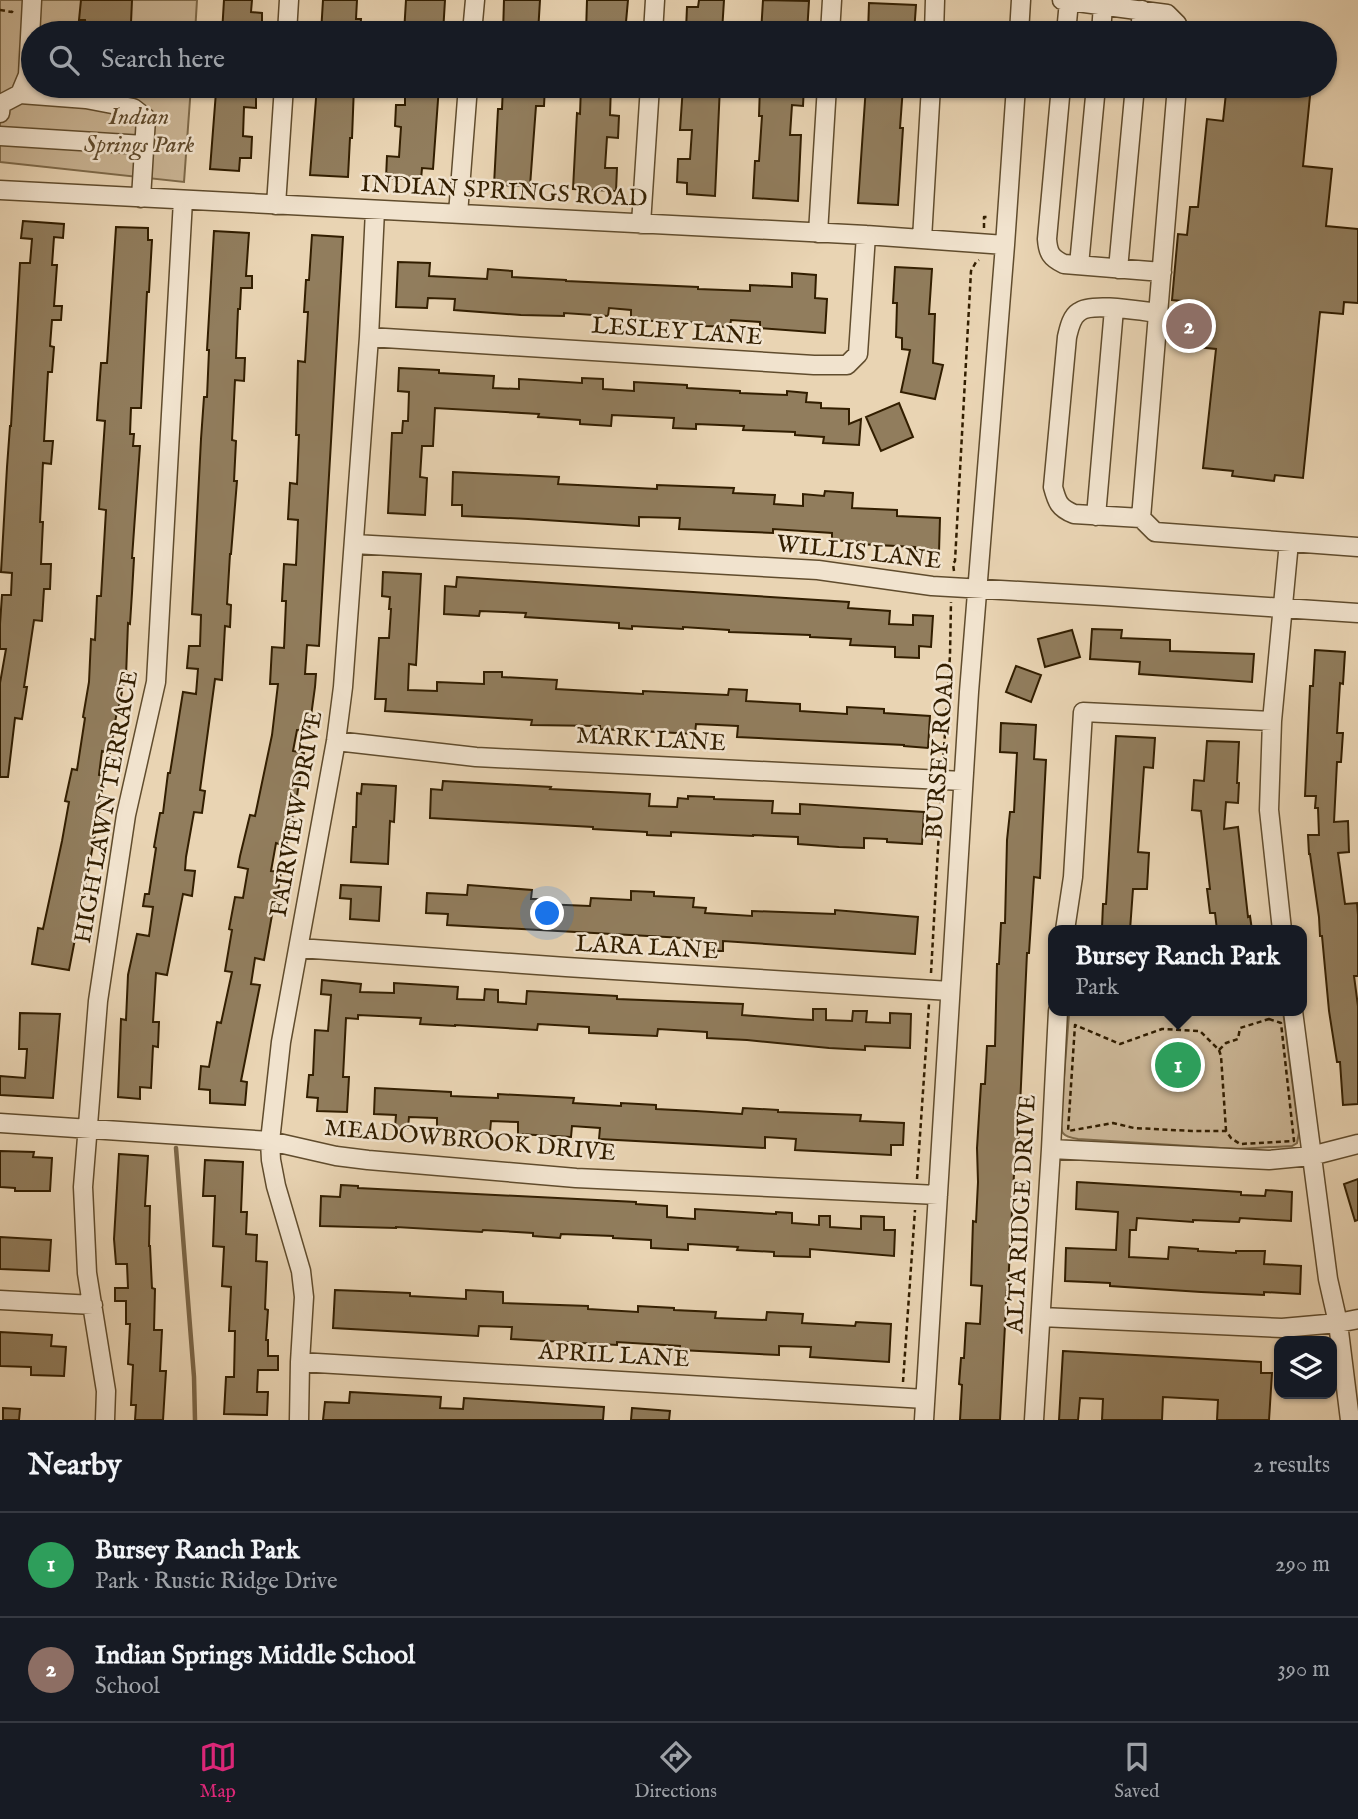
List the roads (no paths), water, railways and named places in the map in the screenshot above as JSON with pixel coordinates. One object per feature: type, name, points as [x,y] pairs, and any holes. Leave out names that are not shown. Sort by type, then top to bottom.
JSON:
[{"type":"street","points":[[31,21],[32,0]]},
{"type":"street","points":[[288,21],[289,0]]},
{"type":"street","points":[[473,21],[475,0]]},
{"type":"street","points":[[654,21],[655,0]]},
{"type":"street","points":[[831,21],[832,0]]},
{"type":"street","points":[[934,21],[935,0]]},
{"type":"street","points":[[1020,21],[1021,0]]},
{"type":"street","points":[[1066,21],[1066,1],[1167,14],[1174,21]]},
{"type":"street","points":[[1102,21],[1103,5]]},
{"type":"street","points":[[1141,21],[1142,10]]},
{"type":"street","points":[[0,113],[0,104],[20,94]]},
{"type":"street","points":[[73,98],[133,108],[146,118],[141,198]]},
{"type":"street","points":[[276,205],[283,98]]},
{"type":"street","points":[[458,214],[467,98]]},
{"type":"street","points":[[642,224],[649,98]]},
{"type":"street","points":[[818,233],[826,98]]},
{"type":"street","points":[[922,239],[930,98]]},
{"type":"street","name":"BURSEY ROAD","points":[[923,1420],[976,589],[1015,98]]},
{"type":"street","points":[[1060,98],[1048,251],[1053,259],[1064,264],[1162,272]]},
{"type":"street","points":[[1079,265],[1095,98]]},
{"type":"street","points":[[1118,268],[1134,98]]},
{"type":"street","points":[[1141,518],[1176,98]]},
{"type":"street","points":[[0,136],[144,145]]},
{"type":"street","name":"INDIAN SPRINGS ROAD","points":[[0,190],[866,235],[1005,245]]},
{"type":"street","name":"HIGH LAWN TERRACE","points":[[105,1420],[106,1391],[87,1273],[83,1186],[98,1001],[126,814],[156,682],[183,200]]},
{"type":"street","name":"FAIRVIEW DRIVE","points":[[299,1420],[304,1297],[301,1271],[276,1186],[270,1141],[281,1042],[336,741],[343,687],[369,337],[375,210]]},
{"type":"street","name":"LESLEY LANE","points":[[369,337],[847,365],[858,354],[866,235]]},
{"type":"street","points":[[1158,313],[1090,307],[1077,312],[1071,323],[1067,337],[1053,487],[1057,501],[1064,510],[1074,514],[1141,518],[1155,532],[1358,547]]},
{"type":"street","points":[[1096,516],[1114,309]]},
{"type":"street","points":[[1281,925],[1269,810],[1272,721],[1289,542]]},
{"type":"street","name":"WILLIS LANE","points":[[354,544],[818,570],[932,586],[1358,613]]},
{"type":"street","points":[[1066,925],[1073,877],[1083,712],[1272,721]]},
{"type":"street","name":"MARK LANE","points":[[336,741],[476,757],[963,781]]},
{"type":"street","name":"LARA LANE","points":[[299,948],[553,967],[950,991]]},
{"type":"street","name":"ALTA RIDGE DRIVE","points":[[1034,1420],[1058,1016]]},
{"type":"street","points":[[1294,1016],[1328,1279],[1338,1323],[1350,1420]]},
{"type":"street","name":"MEADOWBROOK DRIVE","points":[[0,1123],[270,1141],[336,1156],[368,1160],[562,1177],[937,1195]]},
{"type":"street","points":[[1051,1149],[1269,1160],[1311,1156],[1358,1144]]},
{"type":"street","points":[[0,1300],[93,1305]]},
{"type":"street","points":[[1041,1317],[1282,1328],[1358,1319]]},
{"type":"street","name":"APRIL LANE","points":[[300,1362],[925,1399]]},
{"type":"waterway","points":[[176,1148],[195,1420]]},
{"type":"place","name":"Indian Springs Middle School","points":[[1189,326]]},
{"type":"place","name":"Bursey Ranch Park","points":[[1178,1065]]},
{"type":"park label","name":"Indian Springs Park","points":[[139,131]]}]
